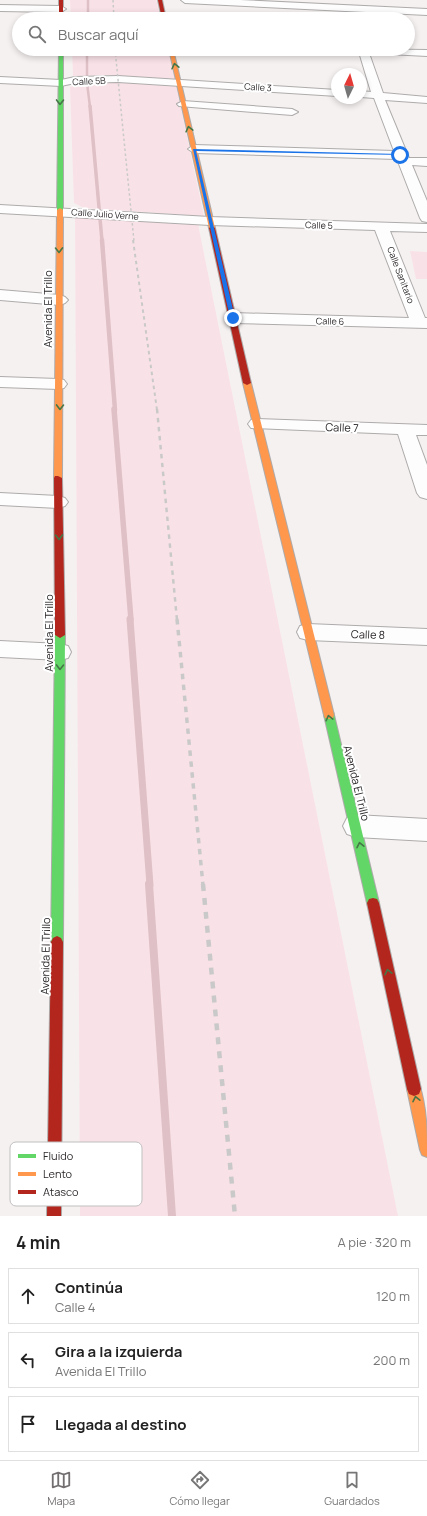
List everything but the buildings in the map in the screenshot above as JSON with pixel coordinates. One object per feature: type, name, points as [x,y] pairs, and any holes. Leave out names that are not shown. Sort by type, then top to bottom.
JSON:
[{"type":"main road","points":[[160,0],[163,12]]},
{"type":"main road","name":"Avenida El Trillo","points":[[55,1142],[60,652],[58,502],[60,393],[58,384],[62,211],[60,56]]},
{"type":"main road","name":"Avenida El Trillo","points":[[173,56],[257,424],[356,826],[427,1150]]},
{"type":"main road","name":"Avenida El Trillo","points":[[54,1206],[54,1216]]},
{"type":"street","points":[[185,0],[347,4],[427,12]]},
{"type":"street","points":[[0,8],[61,5]]},
{"type":"street","points":[[415,52],[427,53]]},
{"type":"street","points":[[365,56],[378,95],[402,158],[427,218]]},
{"type":"street","name":"Calle 5B","points":[[0,80],[61,83],[75,80],[118,79],[179,82]]},
{"type":"street","name":"Calle 3","points":[[179,82],[331,93]]},
{"type":"street","points":[[367,94],[427,100]]},
{"type":"street","points":[[183,104],[292,112]]},
{"type":"street","points":[[194,149],[402,158],[427,162]]},
{"type":"street","name":"Calle Julio Verne","points":[[0,208],[210,221]]},
{"type":"street","name":"Calle 5","points":[[210,221],[427,228]]},
{"type":"street","name":"Calle Sanitario","points":[[381,227],[423,323]]},
{"type":"street","points":[[0,295],[60,300]]},
{"type":"street","name":"Calle 6","points":[[233,318],[423,323]]},
{"type":"street","points":[[0,382],[58,384]]},
{"type":"street","name":"Calle 7","points":[[257,424],[427,430]]},
{"type":"street","points":[[405,429],[427,493]]},
{"type":"street","points":[[0,499],[58,502]]},
{"type":"street","name":"Calle 8","points":[[308,632],[427,637]]},
{"type":"street","points":[[0,649],[60,652]]},
{"type":"street","points":[[356,826],[427,830]]},
{"type":"shaded area","points":[[70,0],[156,0],[159,12],[71,12]]},
{"type":"shaded area","points":[[72,56],[170,56],[175,79],[109,75],[73,76]]},
{"type":"shaded area","points":[[126,82],[176,85],[204,216],[84,208],[74,203],[70,87],[81,83]]},
{"type":"shaded area","points":[[75,215],[198,224],[398,1216],[80,1216],[80,1206],[142,1206],[142,1142],[80,1142]]},
{"type":"shaded area","points":[[410,251],[427,252],[427,279],[416,279]]},
{"type":"waterway","points":[[88,0],[88,12]]},
{"type":"waterway","points":[[87,56],[87,77]]},
{"type":"waterway","points":[[87,83],[90,107]]},
{"type":"waterway","points":[[90,106],[102,241]]},
{"type":"waterway","points":[[102,240],[115,410]]},
{"type":"waterway","points":[[114,409],[131,620]]},
{"type":"waterway","points":[[130,619],[150,885]]},
{"type":"waterway","points":[[149,884],[172,1216]]},
{"type":"railway","points":[[113,0],[114,12]]},
{"type":"railway","points":[[116,56],[134,241]]},
{"type":"railway","points":[[133,240],[157,410]]},
{"type":"railway","points":[[157,409],[177,620]]},
{"type":"railway","points":[[177,619],[203,885]]},
{"type":"railway","points":[[203,884],[235,1216]]},
{"type":"traffic: fast","points":[[60,210],[61,56]]},
{"type":"traffic: fast","points":[[57,942],[60,635]]},
{"type":"traffic: fast","points":[[329,715],[373,903]]},
{"type":"traffic: slow","points":[[173,56],[212,228]]},
{"type":"traffic: slow","points":[[58,478],[60,210]]},
{"type":"traffic: slow","points":[[247,383],[329,715]]},
{"type":"traffic: slow","points":[[414,1089],[427,1150]]},
{"type":"traffic: jam","points":[[61,0],[61,12]]},
{"type":"traffic: jam","points":[[160,0],[163,12]]},
{"type":"traffic: jam","points":[[212,228],[247,383]]},
{"type":"traffic: jam","points":[[58,478],[60,635]]},
{"type":"traffic: jam","points":[[373,903],[414,1089]]},
{"type":"traffic: jam","points":[[55,1142],[57,942]]},
{"type":"traffic: jam","points":[[54,1206],[54,1216]]},
{"type":"route","points":[[233,318],[194,149],[400,155]]}]
